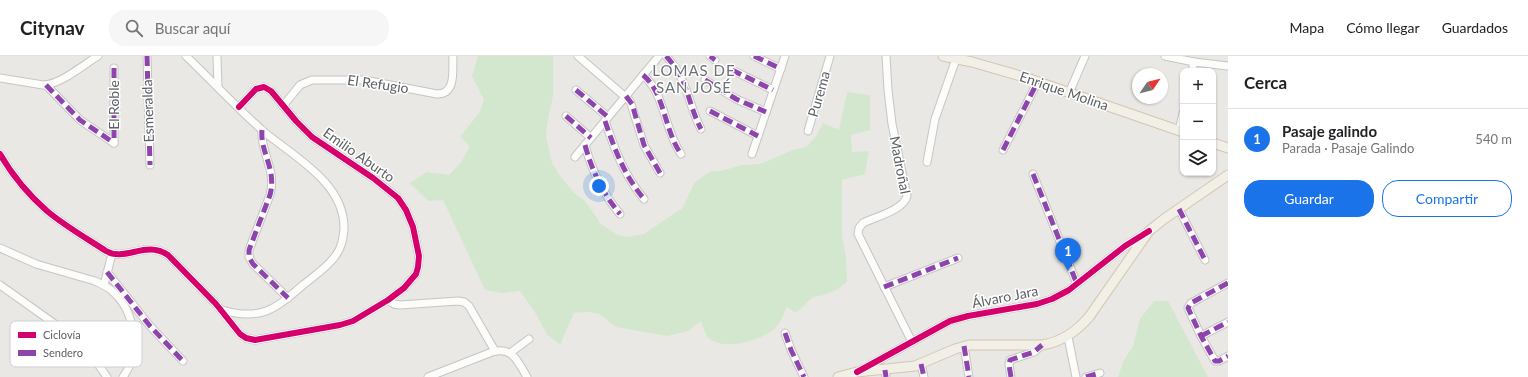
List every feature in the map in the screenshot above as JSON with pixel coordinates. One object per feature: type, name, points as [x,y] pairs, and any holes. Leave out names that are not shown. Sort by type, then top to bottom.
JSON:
[{"type":"main road","name":"Enrique Molina","points":[[943,56],[973,59],[1180,131]]},
{"type":"main road","points":[[1216,144],[1228,148]]},
{"type":"main road","points":[[838,377],[857,372],[886,373],[908,368],[964,346],[981,344],[1042,345],[1053,343],[1068,336],[1078,330],[1089,317],[1149,231],[1228,175]]},
{"type":"street","points":[[0,78],[46,85],[61,80],[98,56]]},
{"type":"street","name":"Esmeralda","points":[[147,56],[150,165]]},
{"type":"street","points":[[186,56],[262,130],[299,158],[319,176],[337,199],[343,214],[343,238],[336,255],[288,298],[271,310],[256,314],[242,314],[221,310]]},
{"type":"street","points":[[217,56],[218,87]]},
{"type":"street","name":"El Refugio","points":[[283,106],[300,85],[312,80],[364,80],[443,94],[450,89],[452,84],[453,56]]},
{"type":"street","points":[[578,56],[626,96],[632,104],[644,145],[660,173]]},
{"type":"street","points":[[575,157],[659,56]]},
{"type":"street","points":[[666,56],[678,70],[684,82],[701,129]]},
{"type":"street","points":[[754,56],[781,69]]},
{"type":"street","points":[[752,154],[785,56]]},
{"type":"street","name":"Purema","points":[[808,131],[830,56]]},
{"type":"street","name":"Madroñal","points":[[886,56],[892,124],[907,196],[904,204],[900,207],[863,223],[859,228],[858,234],[912,342]]},
{"type":"street","points":[[1069,92],[1085,56]]},
{"type":"street","points":[[1165,56],[1194,62],[1228,66]]},
{"type":"street","points":[[927,162],[935,119],[956,57]]},
{"type":"street","points":[[1193,68],[1194,62]]},
{"type":"street","name":"El Roble","points":[[46,85],[80,120],[114,143],[114,68]]},
{"type":"street","points":[[732,70],[774,90]]},
{"type":"street","points":[[643,75],[649,80],[655,90],[671,137],[681,154]]},
{"type":"street","points":[[705,80],[736,99],[766,112]]},
{"type":"street","points":[[1002,150],[1038,81]]},
{"type":"street","name":"Emilio Aburto","points":[[112,254],[148,249],[162,251],[176,262],[221,310],[240,334],[246,338],[255,340],[347,323],[400,292],[411,280],[418,267],[419,256],[417,242],[406,210],[395,195],[381,183],[312,137],[267,88],[262,87],[253,91],[239,107]]},
{"type":"street","points":[[576,90],[607,119],[620,162],[630,180],[644,199]]},
{"type":"street","points":[[710,112],[758,136]]},
{"type":"street","points":[[566,116],[591,138]]},
{"type":"street","points":[[262,130],[263,141],[272,174],[272,186],[249,250],[249,255],[253,264],[288,298]]},
{"type":"street","points":[[585,145],[598,182],[608,199],[620,214]]},
{"type":"street","points":[[0,154],[24,187],[44,208],[112,254],[104,285]]},
{"type":"street","points":[[1033,174],[1077,284]]},
{"type":"street","points":[[1179,209],[1206,260]]},
{"type":"street","name":"Álvaro Jara","points":[[857,372],[938,326],[956,319],[1044,302],[1061,295],[1125,246],[1149,231]]},
{"type":"street","points":[[0,248],[36,264],[116,288]]},
{"type":"street","points":[[884,287],[958,258]]},
{"type":"street","points":[[107,272],[116,288],[153,331],[183,361]]},
{"type":"street","points":[[1228,283],[1191,303],[1189,306],[1201,336],[1216,361],[1228,356]]},
{"type":"street","points":[[0,285],[51,321]]},
{"type":"street","points":[[116,288],[119,298],[128,313],[130,321]]},
{"type":"street","points":[[388,300],[394,304],[400,305],[458,301],[464,302],[471,308],[495,351]]},
{"type":"street","points":[[1201,336],[1228,322]]},
{"type":"street","points":[[786,333],[790,350],[804,377]]},
{"type":"street","points":[[1068,336],[1076,377]]},
{"type":"street","points":[[510,352],[529,339]]},
{"type":"street","points":[[1011,377],[1009,365],[1010,360],[1034,352],[1042,345]]},
{"type":"street","points":[[964,346],[969,377]]},
{"type":"street","points":[[428,377],[495,351],[502,350],[510,352],[527,377]]},
{"type":"street","points":[[921,364],[924,377]]},
{"type":"street","points":[[99,367],[106,377]]},
{"type":"street","points":[[123,377],[129,367]]},
{"type":"street","points":[[1086,377],[1100,372]]},
{"type":"green space","points":[[478,56],[553,56],[553,96],[546,136],[552,163],[574,193],[585,201],[601,224],[618,235],[627,237],[644,234],[682,209],[695,182],[711,171],[721,171],[742,165],[760,164],[793,150],[806,147],[815,138],[823,123],[839,130],[847,92],[870,95],[870,130],[851,135],[852,152],[869,151],[865,174],[842,180],[842,235],[846,257],[847,282],[836,290],[824,295],[813,297],[796,313],[787,307],[777,326],[772,331],[747,342],[728,344],[713,341],[707,335],[701,321],[688,331],[667,336],[616,327],[599,314],[589,312],[574,313],[560,345],[547,334],[534,311],[520,291],[502,293],[485,290],[443,200],[428,201],[410,183],[427,172],[449,175],[461,162],[470,146],[460,137],[479,113],[484,100],[472,76]]},
{"type":"green space","points":[[1154,301],[1168,301],[1208,377],[1118,377],[1123,362],[1133,346],[1140,319]]},
{"type":"marked path","points":[[147,56],[150,165]]},
{"type":"marked path","points":[[666,56],[674,65],[679,74],[701,129]]},
{"type":"marked path","points":[[710,56],[715,60]]},
{"type":"marked path","points":[[754,56],[781,69]]},
{"type":"marked path","points":[[114,68],[114,143]]},
{"type":"marked path","points":[[732,70],[773,90]]},
{"type":"marked path","points":[[643,75],[656,92],[675,144],[681,154]]},
{"type":"marked path","points":[[705,80],[736,99],[766,112]]},
{"type":"marked path","points":[[1003,150],[1038,81]]},
{"type":"marked path","points":[[46,85],[80,120],[114,143]]},
{"type":"marked path","points":[[576,90],[608,117]]},
{"type":"marked path","points":[[626,96],[632,104],[644,145],[660,173]]},
{"type":"marked path","points":[[710,111],[758,136]]},
{"type":"marked path","points":[[566,116],[591,138]]},
{"type":"marked path","points":[[605,121],[616,152],[631,181],[644,199]]},
{"type":"marked path","points":[[262,130],[263,146],[270,169],[272,186],[249,250],[249,257],[253,264],[288,298]]},
{"type":"marked path","points":[[585,145],[599,182],[608,198],[620,214]]},
{"type":"marked path","points":[[1033,174],[1077,284]]},
{"type":"marked path","points":[[1179,209],[1205,260]]},
{"type":"marked path","points":[[884,287],[958,258]]},
{"type":"marked path","points":[[107,272],[150,326],[183,361]]},
{"type":"marked path","points":[[1228,283],[1191,303],[1188,308],[1215,361],[1219,361],[1228,356]]},
{"type":"marked path","points":[[1201,336],[1228,322]]},
{"type":"marked path","points":[[785,333],[791,350],[804,377]]},
{"type":"marked path","points":[[1011,377],[1009,365],[1010,360],[1034,352],[1042,345]]},
{"type":"marked path","points":[[964,346],[969,377]]},
{"type":"marked path","points":[[921,364],[924,377]]},
{"type":"marked path","points":[[885,370],[886,377]]},
{"type":"marked path","points":[[1086,377],[1100,373]]},
{"type":"cycle path","points":[[0,154],[21,184],[47,211],[68,227],[106,251],[113,254],[121,254],[152,250],[160,251],[168,255],[216,304],[240,334],[246,338],[255,340],[340,325],[353,321],[388,300],[404,288],[416,274],[419,256],[413,227],[406,210],[398,198],[373,178],[312,137],[296,121],[271,91],[264,87],[256,89],[239,107]]},
{"type":"cycle path","points":[[857,372],[950,321],[968,316],[1037,304],[1052,299],[1069,290],[1125,246],[1149,231]]},
{"type":"place","name":"Pasaje galindo","points":[[1068,271]]},
{"type":"district","name":"LOMAS DE SAN JOSÉ","points":[[694,80]]}]
